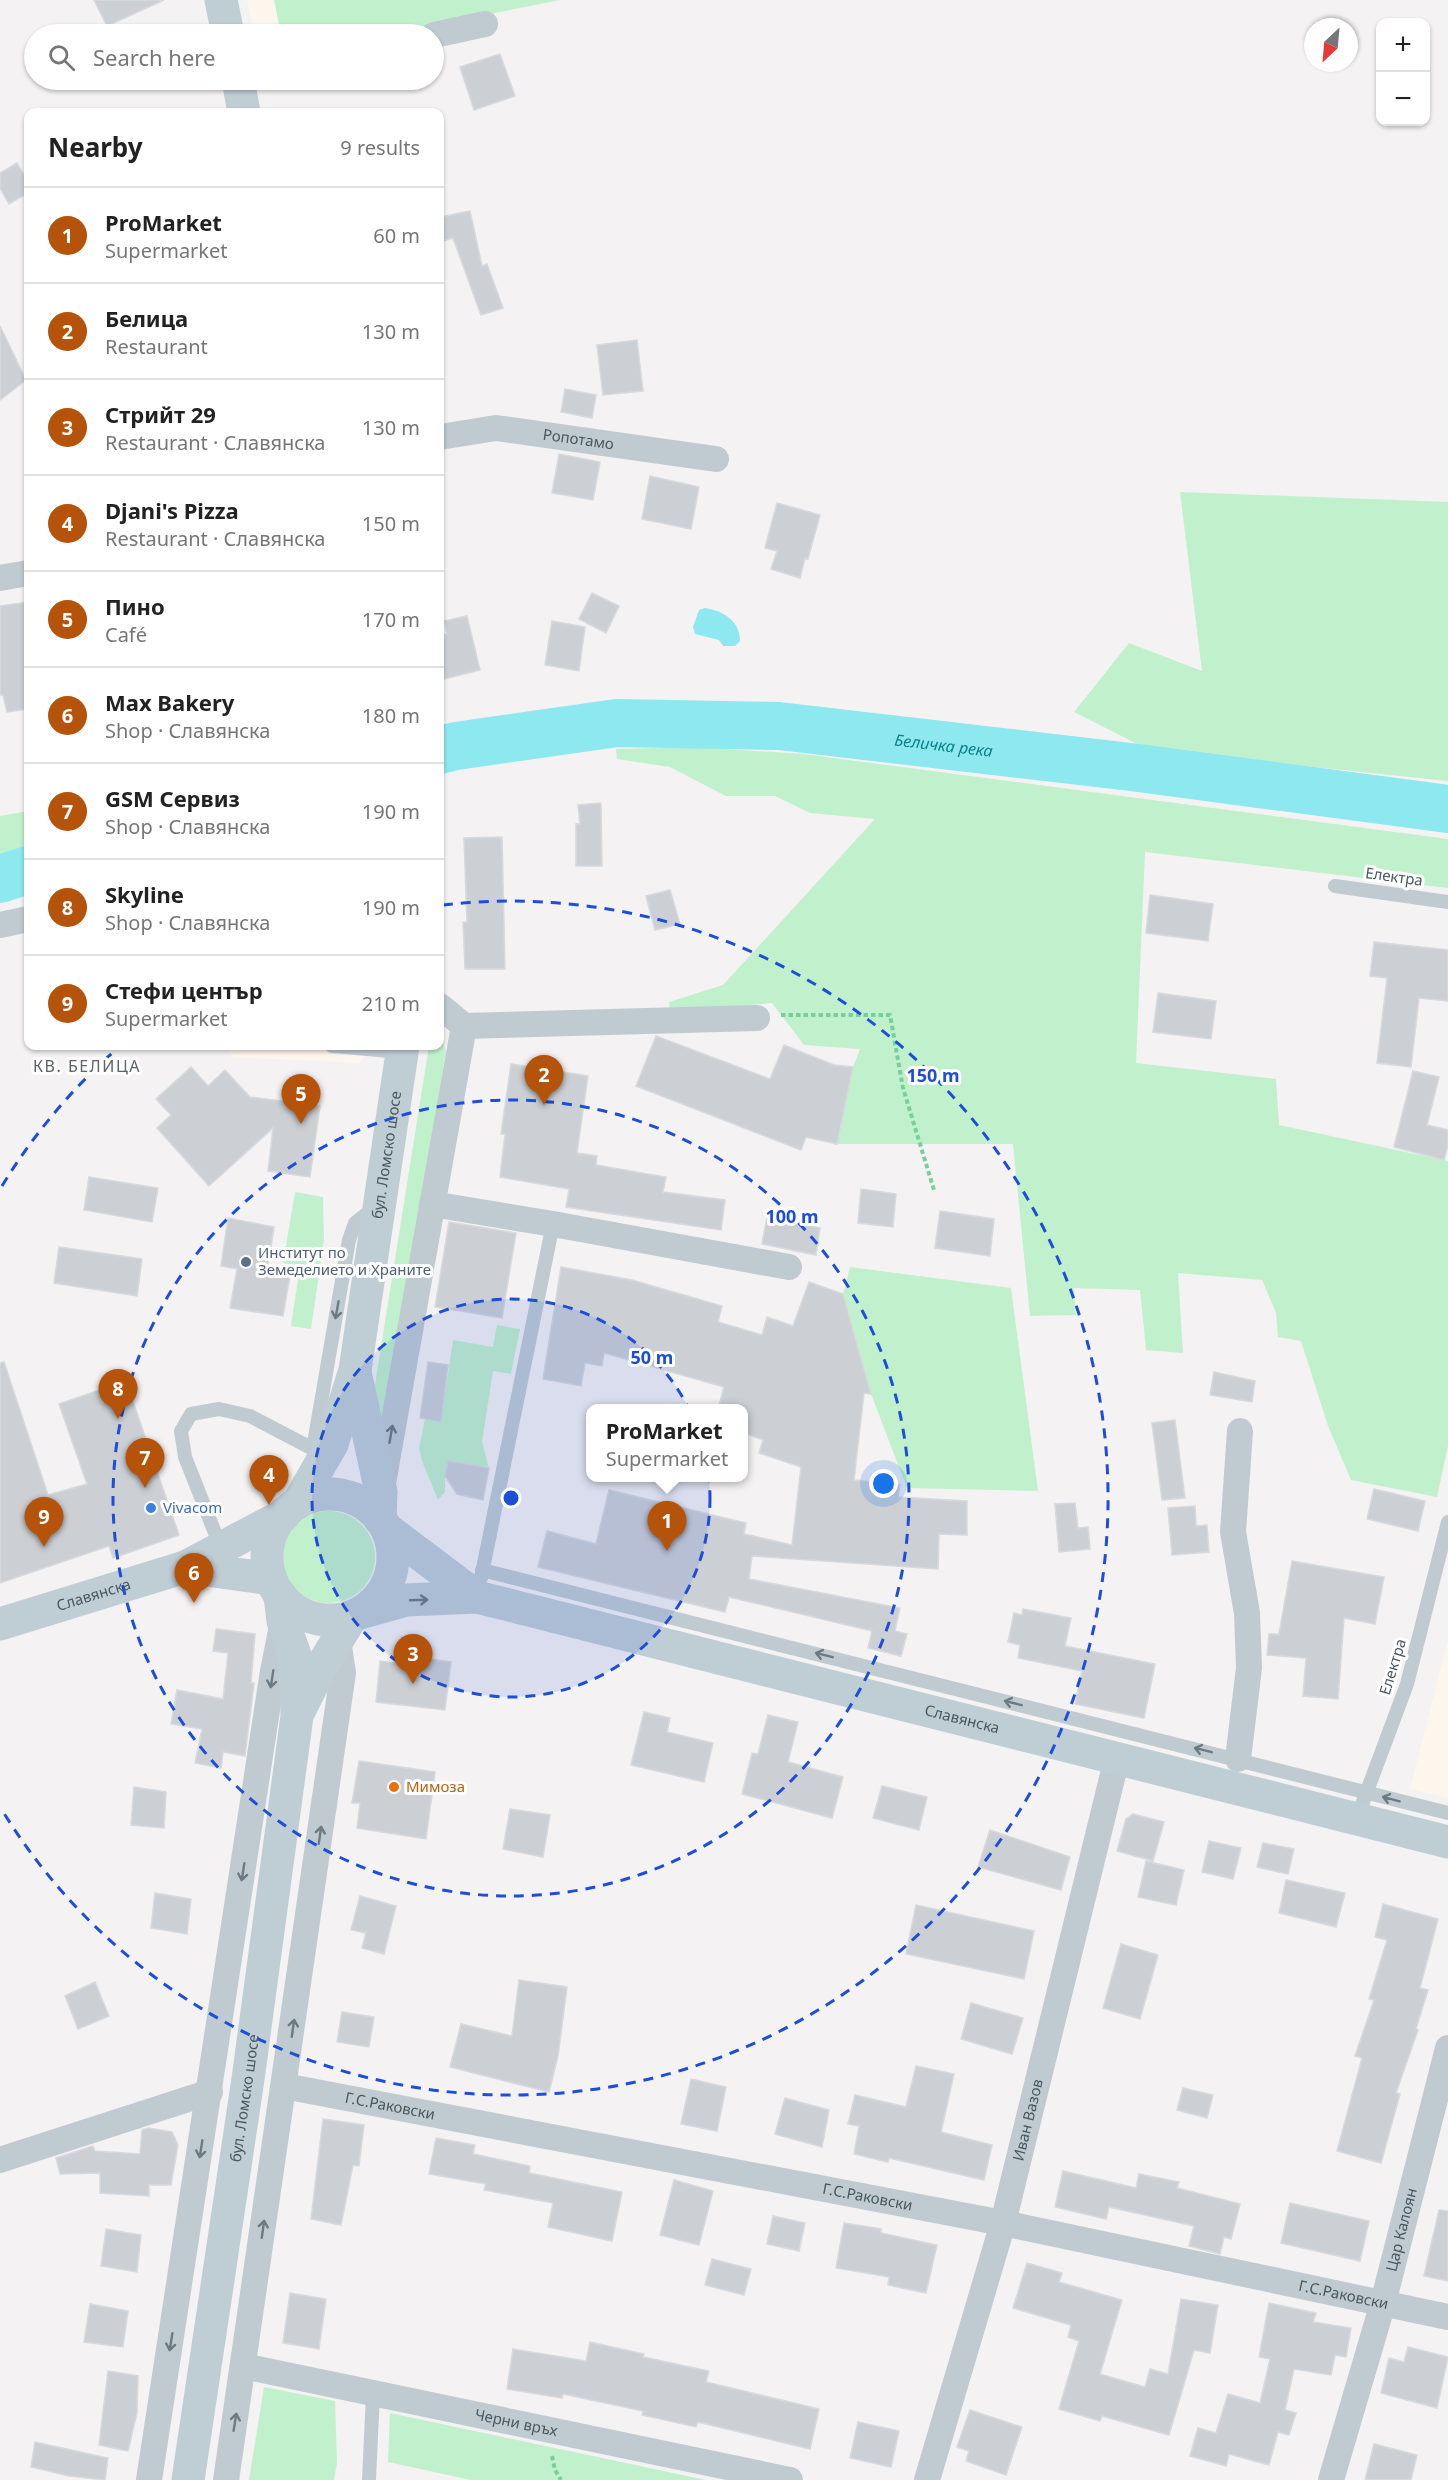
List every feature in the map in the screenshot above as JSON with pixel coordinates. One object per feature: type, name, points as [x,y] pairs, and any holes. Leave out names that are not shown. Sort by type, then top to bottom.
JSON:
[{"type":"main road","points":[[221,0],[226,24]]},
{"type":"main road","points":[[240,90],[243,108]]},
{"type":"main road","name":"бул. Ломско шосе","points":[[291,1509],[315,1459],[332,1444],[355,1370],[403,1050]]},
{"type":"main road","name":"бул. Ломско шосе","points":[[355,1370],[383,1513]]},
{"type":"main road","points":[[329,1494],[341,1495],[383,1513],[393,1554],[391,1576],[380,1596],[351,1623],[315,1619],[278,1599],[267,1559],[268,1546],[276,1524],[291,1509],[309,1498],[329,1494]]},
{"type":"main road","name":"Славянска","points":[[0,1624],[185,1566],[291,1509]]},
{"type":"main road","name":"Славянска","points":[[383,1513],[479,1584],[1117,1758],[1362,1805],[1448,1842]]},
{"type":"main road","name":"Славянска","points":[[185,1566],[278,1599]]},
{"type":"main road","name":"Славянска","points":[[351,1623],[406,1600],[479,1584]]},
{"type":"main road","name":"бул. Ломско шосе","points":[[188,2480],[248,2079],[297,1716],[295,1655],[278,1599]]},
{"type":"main road","name":"бул. Ломско шосе","points":[[297,1716],[320,1669],[351,1623]]},
{"type":"street","points":[[444,33],[485,24]]},
{"type":"street","name":"Ропотамо","points":[[444,435],[496,428],[716,459]]},
{"type":"street","points":[[0,578],[24,574]]},
{"type":"street","points":[[0,925],[24,920]]},
{"type":"street","points":[[444,1009],[464,1026],[757,1018]]},
{"type":"street","points":[[383,1513],[432,1204],[464,1026]]},
{"type":"street","points":[[432,1204],[789,1267]]},
{"type":"street","points":[[1238,1759],[1249,1668],[1247,1613],[1233,1532],[1240,1431]]},
{"type":"street","points":[[149,2480],[273,1671],[278,1599]]},
{"type":"street","points":[[226,2480],[351,1623]]},
{"type":"street","name":"Иван Вазов","points":[[927,2480],[1003,2223],[1117,1758]]},
{"type":"street","name":"Цар Калоян","points":[[1331,2480],[1383,2303],[1448,2048]]},
{"type":"street","name":"Г.С.Раковски","points":[[284,2086],[1003,2223],[1448,2317]]},
{"type":"street","points":[[0,2160],[210,2092]]},
{"type":"street","name":"Черни връх","points":[[243,2366],[789,2480]]},
{"type":"lane","name":"Електра","points":[[1335,886],[1448,902]]},
{"type":"lane","points":[[220,1548],[185,1457],[181,1431],[191,1414],[219,1409],[250,1416],[315,1459],[349,1240],[355,1224],[380,1203]]},
{"type":"lane","points":[[553,1224],[479,1584],[1238,1759],[1362,1805],[1448,1813]]},
{"type":"lane","name":"Електра","points":[[1362,1805],[1407,1684],[1448,1522]]},
{"type":"lane","points":[[369,2480],[373,2394]]},
{"type":"path","points":[[757,1018],[792,1013],[890,1015],[903,1088],[934,1190]]},
{"type":"shaded area","points":[[247,0],[274,0],[279,24],[252,24]]},
{"type":"shaded area","points":[[229,1050],[368,1050],[360,1063],[233,1057]]},
{"type":"shaded area","points":[[1448,1640],[1448,1798],[1410,1789]]},
{"type":"green space","points":[[274,0],[560,0],[439,24],[279,24]]},
{"type":"green space","points":[[1180,492],[1448,502],[1448,781],[1149,750],[1074,712],[1129,643],[1202,671]]},
{"type":"green space","points":[[694,747],[803,754],[1448,839],[1448,888],[1145,852],[1136,1063],[1276,1079],[1279,1125],[1448,1161],[1448,1446],[1437,1497],[1351,1480],[1328,1426],[1301,1341],[1278,1337],[1276,1313],[1262,1280],[1178,1273],[1183,1353],[1146,1350],[1140,1290],[1074,1288],[1076,1315],[1030,1316],[1013,1144],[837,1144],[853,1067],[860,1049],[804,1045],[772,1003],[670,1012],[669,1002],[723,985],[875,819],[810,813],[775,796],[726,796],[670,767],[617,759],[616,749]]},
{"type":"green space","points":[[24,812],[24,895],[0,900],[0,816]]},
{"type":"green space","points":[[444,1046],[446,1051],[390,1394],[387,1410],[380,1423],[373,1397],[428,1050],[444,1050]]},
{"type":"green space","points":[[295,1192],[323,1197],[324,1240],[311,1329],[291,1326],[300,1266],[283,1263]]},
{"type":"green space","points":[[850,1267],[1011,1288],[1038,1491],[907,1488],[871,1394],[843,1294]]},
{"type":"green space","points":[[497,1325],[520,1329],[511,1374],[493,1371],[482,1442],[489,1468],[448,1461],[445,1492],[438,1500],[419,1448],[425,1419],[441,1421],[453,1340],[493,1347]]},
{"type":"green space","points":[[329,1511],[347,1515],[361,1525],[371,1539],[375,1557],[371,1575],[361,1589],[347,1599],[329,1603],[311,1599],[297,1589],[287,1575],[283,1557],[287,1539],[297,1525],[311,1515]]},
{"type":"green space","points":[[264,2387],[335,2401],[337,2463],[334,2480],[249,2480]]},
{"type":"green space","points":[[390,2413],[706,2480],[471,2480],[388,2462]]},
{"type":"water","points":[[705,608],[724,614],[734,623],[740,641],[735,646],[723,646],[719,640],[695,634],[693,627],[699,610]]},
{"type":"building","points":[[94,0],[164,0],[111,24],[106,24]]},
{"type":"building","points":[[500,54],[515,96],[474,110],[460,67]]},
{"type":"building","points":[[17,163],[24,175],[24,195],[9,204],[0,188],[0,173]]},
{"type":"building","points":[[470,211],[482,266],[487,264],[503,308],[481,315],[453,238],[444,241],[444,216]]},
{"type":"building","points":[[0,326],[24,376],[24,382],[0,400]]},
{"type":"building","points":[[637,340],[643,391],[603,395],[597,345]]},
{"type":"building","points":[[565,389],[596,395],[592,418],[561,412]]},
{"type":"building","points":[[559,454],[600,462],[593,500],[552,493]]},
{"type":"building","points":[[650,476],[699,487],[691,529],[642,519]]},
{"type":"building","points":[[777,503],[820,515],[808,559],[805,558],[800,578],[771,569],[777,551],[765,548]]},
{"type":"building","points":[[592,593],[619,606],[606,633],[579,619]]},
{"type":"building","points":[[24,603],[24,710],[7,712],[3,695],[0,695],[0,606]]},
{"type":"building","points":[[467,616],[480,670],[444,679],[444,634],[447,634],[444,621]]},
{"type":"building","points":[[552,621],[585,627],[579,671],[545,665]]},
{"type":"building","points":[[601,803],[602,866],[576,866],[576,824],[580,824],[578,805]]},
{"type":"building","points":[[502,837],[505,969],[465,969],[463,922],[467,922],[464,838]]},
{"type":"building","points":[[670,890],[680,924],[655,930],[646,896]]},
{"type":"building","points":[[1150,895],[1213,904],[1208,941],[1146,933]]},
{"type":"building","points":[[1374,942],[1448,950],[1448,1001],[1419,998],[1411,1067],[1377,1063],[1387,978],[1370,976]]},
{"type":"building","points":[[1158,993],[1216,1001],[1211,1039],[1153,1032]]},
{"type":"building","points":[[656,1036],[770,1079],[784,1045],[834,1065],[853,1067],[837,1144],[806,1137],[801,1150],[636,1086]]},
{"type":"building","points":[[511,1064],[588,1076],[577,1153],[597,1156],[596,1165],[666,1177],[663,1192],[725,1200],[721,1230],[566,1207],[569,1189],[500,1177],[505,1134],[501,1134]]},
{"type":"building","points":[[191,1067],[208,1086],[225,1070],[250,1097],[320,1106],[310,1177],[268,1171],[273,1128],[209,1186],[157,1128],[171,1115],[156,1099]]},
{"type":"building","points":[[1413,1071],[1439,1077],[1427,1125],[1448,1130],[1448,1145],[1444,1160],[1394,1147]]},
{"type":"building","points":[[89,1177],[158,1188],[152,1222],[84,1210]]},
{"type":"building","points":[[861,1189],[896,1194],[893,1227],[858,1223]]},
{"type":"building","points":[[940,1211],[994,1219],[990,1256],[935,1248]]},
{"type":"building","points":[[767,1217],[820,1228],[816,1255],[762,1244]]},
{"type":"building","points":[[228,1218],[274,1227],[268,1266],[291,1270],[283,1316],[230,1308],[237,1269],[221,1266]]},
{"type":"building","points":[[449,1222],[516,1233],[502,1318],[435,1307]]},
{"type":"building","points":[[59,1247],[142,1259],[137,1296],[54,1283]]},
{"type":"building","points":[[561,1267],[632,1280],[722,1306],[718,1322],[762,1335],[767,1317],[793,1326],[809,1282],[843,1294],[871,1394],[864,1393],[854,1480],[900,1485],[898,1497],[967,1501],[967,1535],[939,1534],[938,1569],[752,1556],[749,1579],[900,1608],[895,1631],[907,1634],[901,1656],[868,1648],[872,1631],[729,1597],[725,1612],[538,1567],[547,1531],[596,1544],[609,1490],[746,1523],[744,1534],[792,1545],[801,1467],[759,1453],[763,1440],[748,1434],[748,1404],[719,1404],[724,1387],[604,1353],[602,1366],[585,1363],[581,1386],[543,1379]]},
{"type":"building","points":[[4,1362],[48,1495],[87,1484],[59,1404],[126,1381],[179,1535],[113,1558],[109,1546],[0,1583],[0,1363]]},
{"type":"building","points":[[428,1362],[448,1365],[441,1422],[420,1418]]},
{"type":"building","points":[[1214,1372],[1255,1381],[1252,1402],[1210,1395]]},
{"type":"building","points":[[1175,1420],[1185,1498],[1162,1500],[1152,1423]]},
{"type":"building","points":[[448,1461],[489,1468],[483,1500],[457,1494],[445,1476]]},
{"type":"building","points":[[1374,1489],[1425,1501],[1418,1531],[1367,1519]]},
{"type":"building","points":[[1075,1503],[1078,1528],[1088,1527],[1090,1549],[1059,1552],[1055,1504]]},
{"type":"building","points":[[1195,1506],[1196,1526],[1207,1525],[1209,1552],[1172,1555],[1168,1508]]},
{"type":"building","points":[[1292,1561],[1384,1577],[1375,1624],[1344,1618],[1338,1699],[1303,1696],[1306,1658],[1267,1655],[1269,1634],[1279,1634]]},
{"type":"building","points":[[1023,1609],[1071,1618],[1065,1646],[1155,1664],[1144,1718],[1075,1704],[1082,1671],[1018,1658],[1020,1645],[1008,1642],[1014,1613],[1022,1615]]},
{"type":"building","points":[[216,1629],[255,1634],[251,1683],[254,1683],[245,1756],[223,1752],[221,1768],[195,1763],[202,1729],[171,1724],[177,1690],[223,1699],[228,1653],[213,1651]]},
{"type":"building","points":[[423,1658],[451,1662],[445,1710],[376,1702],[380,1661],[422,1666]]},
{"type":"building","points":[[644,1712],[670,1718],[667,1732],[713,1743],[704,1782],[631,1765]]},
{"type":"building","points":[[768,1715],[798,1722],[788,1762],[843,1777],[832,1818],[742,1794],[752,1753],[758,1754]]},
{"type":"building","name":"Мимоза","points":[[359,1761],[435,1772],[426,1839],[357,1828],[360,1803],[352,1803]]},
{"type":"building","points":[[882,1786],[927,1797],[919,1830],[873,1818]]},
{"type":"building","points":[[134,1787],[166,1792],[164,1828],[131,1825]]},
{"type":"building","points":[[510,1809],[550,1815],[543,1857],[503,1849]]},
{"type":"building","points":[[1133,1814],[1164,1822],[1153,1861],[1117,1851],[1126,1819]]},
{"type":"building","points":[[990,1830],[1070,1857],[1061,1890],[978,1867]]},
{"type":"building","points":[[1209,1841],[1241,1848],[1233,1879],[1202,1872]]},
{"type":"building","points":[[1263,1843],[1294,1849],[1288,1874],[1257,1867]]},
{"type":"building","points":[[1146,1861],[1184,1870],[1176,1905],[1138,1897]]},
{"type":"building","points":[[1286,1880],[1345,1893],[1336,1927],[1279,1913]]},
{"type":"building","points":[[155,1893],[191,1899],[187,1934],[151,1928]]},
{"type":"building","points":[[360,1896],[396,1906],[384,1954],[362,1948],[366,1933],[351,1930]]},
{"type":"building","points":[[1383,1904],[1438,1919],[1420,1988],[1428,1990],[1416,2029],[1418,2030],[1396,2093],[1400,2094],[1381,2163],[1337,2151],[1362,2058],[1355,2056],[1374,2000],[1369,1999],[1387,1940],[1375,1937]]},
{"type":"building","points":[[916,1905],[1034,1931],[1024,1979],[906,1954]]},
{"type":"building","points":[[1121,1944],[1158,1955],[1140,2019],[1103,2008]]},
{"type":"building","points":[[519,1980],[567,1987],[558,2056],[549,2092],[450,2067],[461,2024],[512,2036]]},
{"type":"building","points":[[95,1982],[109,2016],[78,2029],[65,1996]]},
{"type":"building","points":[[971,2003],[1023,2018],[1012,2054],[961,2039]]},
{"type":"building","points":[[342,2012],[374,2017],[369,2047],[337,2042]]},
{"type":"building","points":[[916,2066],[954,2074],[941,2132],[992,2145],[984,2180],[889,2158],[888,2162],[854,2154],[859,2126],[848,2124],[855,2095],[906,2107]]},
{"type":"building","points":[[691,2079],[726,2087],[717,2131],[681,2124]]},
{"type":"building","points":[[1183,2088],[1213,2095],[1207,2118],[1177,2110]]},
{"type":"building","points":[[785,2098],[829,2110],[822,2147],[775,2134]]},
{"type":"building","points":[[323,2119],[364,2125],[359,2166],[353,2165],[341,2225],[311,2219]]},
{"type":"building","points":[[148,2128],[172,2132],[178,2145],[171,2185],[149,2185],[149,2196],[100,2193],[100,2173],[60,2174],[56,2158],[93,2146],[95,2151],[140,2154],[142,2130]]},
{"type":"building","points":[[436,2138],[475,2145],[473,2154],[530,2166],[529,2173],[622,2192],[612,2241],[548,2227],[553,2203],[484,2190],[486,2184],[429,2174]]},
{"type":"building","points":[[1063,2171],[1136,2188],[1139,2174],[1179,2182],[1177,2188],[1240,2204],[1231,2239],[1224,2237],[1220,2254],[1189,2246],[1194,2226],[1109,2207],[1106,2219],[1055,2207]]},
{"type":"building","points":[[674,2180],[713,2191],[699,2245],[660,2235]]},
{"type":"building","points":[[1290,2203],[1369,2221],[1360,2261],[1281,2243]]},
{"type":"building","points":[[1439,2210],[1448,2211],[1448,2281],[1424,2276]]},
{"type":"building","points":[[773,2216],[805,2223],[799,2251],[767,2244]]},
{"type":"building","points":[[844,2223],[881,2229],[881,2233],[937,2245],[926,2293],[888,2285],[889,2277],[836,2268]]},
{"type":"building","points":[[106,2229],[141,2235],[137,2272],[101,2266]]},
{"type":"building","points":[[712,2259],[751,2269],[744,2295],[705,2285]]},
{"type":"building","points":[[1027,2263],[1062,2273],[1059,2282],[1122,2300],[1100,2374],[1145,2387],[1150,2369],[1168,2374],[1181,2299],[1218,2305],[1210,2353],[1194,2350],[1169,2435],[1102,2416],[1100,2421],[1059,2409],[1079,2341],[1068,2337],[1071,2325],[1013,2308]]},
{"type":"building","points":[[290,2293],[326,2299],[319,2349],[283,2343]]},
{"type":"building","points":[[1269,2303],[1316,2313],[1313,2322],[1351,2328],[1346,2357],[1335,2355],[1331,2375],[1294,2369],[1285,2410],[1296,2413],[1289,2435],[1278,2432],[1269,2465],[1229,2454],[1226,2466],[1190,2456],[1198,2428],[1216,2433],[1228,2394],[1260,2403],[1270,2359],[1259,2357]]},
{"type":"building","points":[[90,2304],[128,2311],[123,2347],[84,2342]]},
{"type":"building","points":[[590,2342],[644,2354],[643,2357],[709,2371],[706,2382],[819,2409],[810,2449],[698,2422],[696,2427],[642,2415],[643,2411],[563,2394],[562,2398],[507,2389],[513,2349],[586,2361]]},
{"type":"building","points":[[1408,2347],[1448,2357],[1437,2408],[1381,2393],[1389,2358],[1404,2362]]},
{"type":"building","points":[[108,2371],[138,2376],[137,2413],[128,2451],[99,2445]]},
{"type":"building","points":[[970,2410],[1022,2427],[1006,2475],[966,2461],[969,2451],[957,2447]]},
{"type":"building","points":[[858,2422],[899,2431],[891,2467],[850,2458]]},
{"type":"building","points":[[35,2442],[108,2458],[105,2480],[69,2476],[31,2467]]},
{"type":"building","points":[[1374,2444],[1417,2455],[1411,2480],[1365,2480]]},
{"type":"waterway","name":"Беличка река","points":[[444,749],[617,723],[779,726],[1131,767],[1448,809]]},
{"type":"waterway","name":"Беличка река","points":[[0,879],[24,871]]},
{"type":"place","name":"Белица","points":[[544,1105]]},
{"type":"place","name":"Пино","points":[[301,1124]]},
{"type":"place","name":"Институт по Земеделието и Храните","points":[[246,1262]]},
{"type":"place","name":"Skyline","points":[[118,1419]]},
{"type":"place","name":"GSM Сервиз","points":[[145,1488]]},
{"type":"place","name":"Djani's Pizza","points":[[269,1505]]},
{"type":"place","name":"Vivacom","points":[[151,1508]]},
{"type":"place","name":"Стефи център","points":[[44,1547]]},
{"type":"place","name":"ProMarket","points":[[667,1551]]},
{"type":"place","name":"Max Bakery","points":[[194,1603]]},
{"type":"place","name":"Стрийт 29","points":[[413,1684]]},
{"type":"place","name":"Мимоза","points":[[394,1787]]},
{"type":"district","name":"КВ. БЕЛИЦА","points":[[87,1066]]}]
